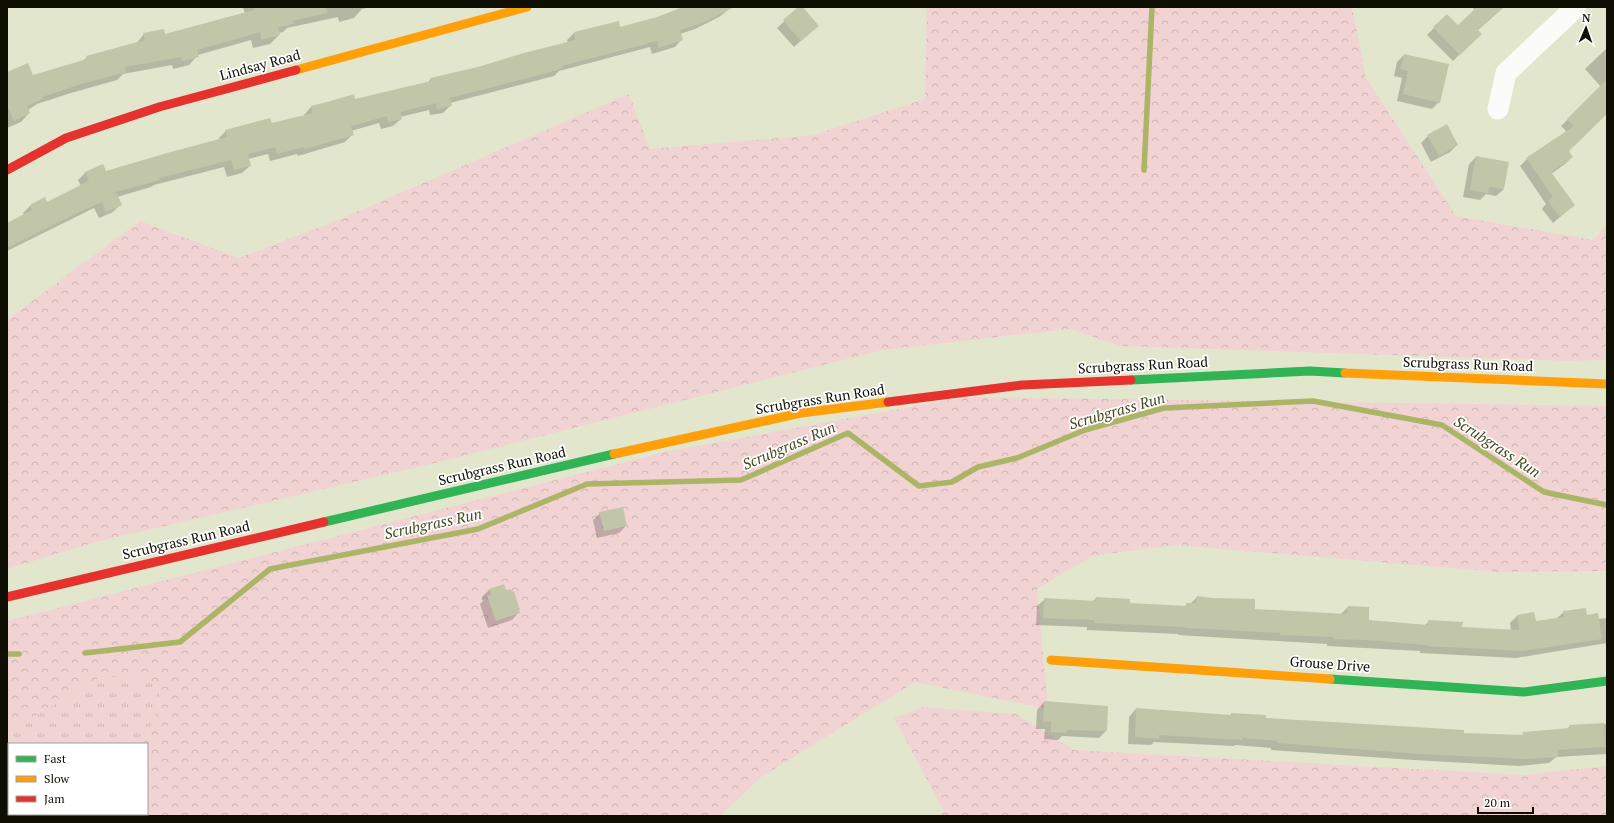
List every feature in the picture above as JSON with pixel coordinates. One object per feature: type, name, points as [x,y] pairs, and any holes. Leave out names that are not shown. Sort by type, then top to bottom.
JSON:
[{"type":"street","name":"Lindsay Road","points":[[7,170],[66,138],[159,107],[524,7]]},
{"type":"street","points":[[1498,109],[1506,73],[1576,7]]},
{"type":"street","name":"Scrubgrass Run Road","points":[[7,598],[56,585],[576,463],[801,413],[1022,385],[1310,371],[1607,384]]},
{"type":"street","name":"Grouse Drive","points":[[1051,660],[1524,692],[1607,681]]},
{"type":"green space","points":[[927,7],[1352,7],[1366,78],[1456,216],[1594,240],[1607,223],[1607,360],[1567,361],[1121,346],[1069,329],[883,350],[435,463],[96,542],[7,569],[7,320],[140,221],[239,258],[338,220],[629,94],[650,149],[813,135],[925,99]]},
{"type":"green space","points":[[965,397],[1607,406],[1607,571],[1499,572],[1174,545],[1092,556],[1037,589],[1048,709],[915,682],[761,777],[720,816],[52,816],[148,815],[148,743],[143,743],[147,738],[160,702],[159,688],[149,679],[123,674],[97,679],[34,716],[7,734],[7,621],[664,452]]},
{"type":"green space","points":[[123,674],[149,679],[159,688],[160,702],[147,738],[143,743],[8,743],[8,815],[54,815],[7,816],[7,734],[34,716],[97,679]]},
{"type":"green space","points":[[923,707],[1016,714],[1074,750],[1523,775],[1607,766],[1607,816],[940,816],[944,811],[894,718]]},
{"type":"building","points":[[254,7],[326,7],[327,13],[292,21],[293,24],[278,27],[280,35],[261,40],[260,32],[197,50],[199,57],[182,61],[181,57],[125,67],[126,72],[81,84],[42,97],[43,99],[27,106],[30,113],[14,121],[7,106],[7,72],[28,63],[33,75],[87,59],[86,56],[145,40],[143,33],[164,29],[165,34],[254,10]]},
{"type":"building","points":[[683,7],[734,7],[703,23],[680,30],[683,40],[659,48],[657,41],[562,66],[562,69],[450,98],[452,106],[437,109],[436,103],[400,112],[402,119],[388,122],[387,116],[351,126],[354,135],[305,149],[304,147],[277,154],[275,147],[248,154],[251,166],[234,170],[231,160],[159,178],[160,180],[116,192],[122,205],[106,212],[102,202],[7,248],[7,223],[32,210],[30,205],[45,197],[47,202],[89,181],[85,172],[103,164],[106,171],[227,137],[225,130],[270,118],[272,123],[313,113],[311,106],[354,94],[355,99],[431,81],[430,78],[478,67],[575,40],[574,32],[619,21],[620,27],[657,17]]},
{"type":"building","points":[[798,7],[803,7],[819,26],[801,41],[783,20]]},
{"type":"building","points":[[1477,7],[1504,7],[1478,30],[1482,34],[1460,55],[1433,27],[1447,14],[1458,25]]},
{"type":"building","points":[[1404,54],[1449,64],[1440,103],[1403,94],[1408,71],[1400,69]]},
{"type":"building","points":[[1607,79],[1607,114],[1569,151],[1573,157],[1551,172],[1575,205],[1560,217],[1548,201],[1553,197],[1526,158],[1574,126],[1567,119]]},
{"type":"building","points":[[1447,124],[1458,145],[1439,156],[1427,135]]},
{"type":"building","points":[[1476,156],[1509,162],[1504,189],[1489,187],[1488,193],[1470,190]]},
{"type":"building","points":[[623,507],[627,526],[604,531],[599,512]]},
{"type":"building","points":[[504,584],[506,590],[511,589],[512,592],[514,591],[520,613],[496,621],[487,596],[491,595],[489,589]]},
{"type":"building","points":[[1197,596],[1212,598],[1255,599],[1255,609],[1347,614],[1348,606],[1369,607],[1369,620],[1428,625],[1428,620],[1463,622],[1462,627],[1519,630],[1517,615],[1534,612],[1536,621],[1564,617],[1563,611],[1586,608],[1587,615],[1598,613],[1602,639],[1523,651],[1427,646],[1368,640],[1334,639],[1334,637],[1280,635],[1280,633],[1094,623],[1094,620],[1043,618],[1044,598],[1095,601],[1096,597],[1130,599],[1130,603],[1186,606],[1186,603],[1196,603]]},
{"type":"building","points":[[1044,701],[1108,706],[1107,731],[1067,730],[1067,733],[1051,732],[1051,722],[1043,722]]},
{"type":"building","points":[[1136,708],[1231,715],[1231,713],[1266,715],[1266,718],[1464,730],[1464,733],[1523,735],[1523,732],[1570,728],[1569,725],[1604,723],[1605,747],[1557,750],[1558,757],[1527,759],[1421,754],[1277,743],[1278,741],[1242,738],[1242,740],[1159,735],[1159,739],[1135,737]]},
{"type":"waterway","points":[[1144,170],[1152,7]]},
{"type":"waterway","name":"Scrubgrass Run","points":[[85,653],[180,642],[270,569],[478,529],[587,484],[741,480],[848,433],[919,486],[952,482],[978,467],[1017,458],[1085,430],[1164,408],[1313,401],[1442,425],[1544,492],[1607,505]]},
{"type":"waterway","name":"Scrubgrass Run","points":[[7,654],[19,654]]},
{"type":"traffic: fast","points":[[1131,380],[1310,371],[1345,373]]},
{"type":"traffic: fast","points":[[324,522],[614,454]]},
{"type":"traffic: fast","points":[[1330,679],[1524,692],[1607,681]]},
{"type":"traffic: slow","points":[[296,70],[527,7]]},
{"type":"traffic: slow","points":[[1345,373],[1607,384]]},
{"type":"traffic: slow","points":[[614,454],[801,413],[888,402]]},
{"type":"traffic: slow","points":[[1051,660],[1330,679]]},
{"type":"traffic: jam","points":[[7,170],[66,138],[159,107],[296,70]]},
{"type":"traffic: jam","points":[[888,402],[1022,385],[1131,380]]},
{"type":"traffic: jam","points":[[7,597],[324,522]]}]
